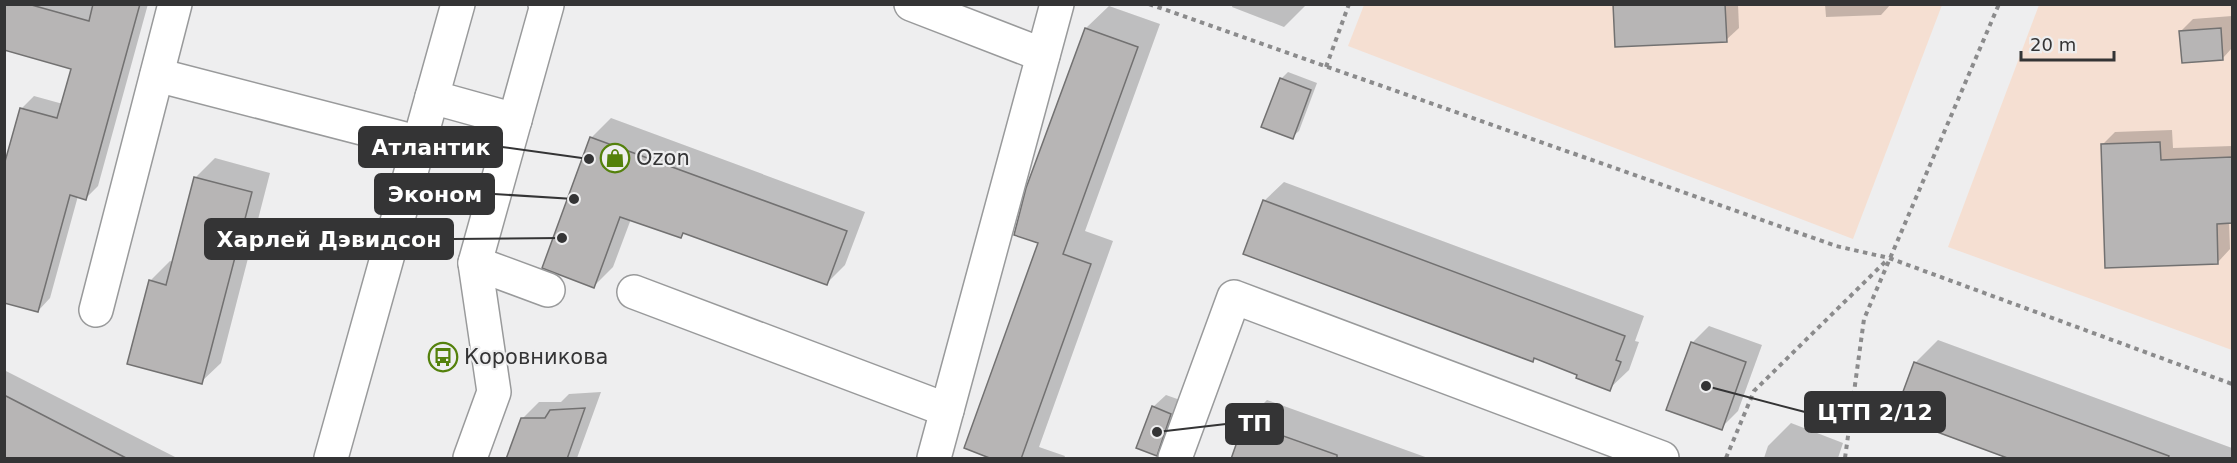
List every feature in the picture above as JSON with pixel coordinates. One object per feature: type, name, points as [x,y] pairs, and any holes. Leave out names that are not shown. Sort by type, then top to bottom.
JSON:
[{"type":"street","points":[[96,310],[175,4]]},
{"type":"street","points":[[331,459],[458,4]]},
{"type":"street","points":[[470,459],[494,392],[475,263],[547,5],[545,4]]},
{"type":"street","points":[[911,4],[1043,55]]},
{"type":"street","points":[[934,459],[1057,4]]},
{"type":"street","points":[[157,75],[420,143]]},
{"type":"street","points":[[432,97],[515,120]]},
{"type":"street","points":[[475,263],[548,290]]},
{"type":"street","points":[[634,292],[947,410]]},
{"type":"street","points":[[1175,459],[1234,297],[1662,459]]},
{"type":"path","points":[[1149,4],[1836,246],[1889,258],[2232,384]]},
{"type":"path","points":[[1326,67],[1349,4]]},
{"type":"path","points":[[1845,459],[1864,319],[1999,4]]},
{"type":"path","points":[[1726,459],[1754,391],[1889,258]]},
{"type":"shaded area","points":[[1364,5],[1942,5],[1853,239],[1348,46]]},
{"type":"shaded area","points":[[2039,5],[2232,5],[2232,350],[1948,247]]},
{"type":"building","points":[[4,4],[28,4],[89,21],[93,4],[140,4],[86,200],[70,195],[38,312],[4,303],[4,165],[20,108],[57,118],[71,69],[4,50]]},
{"type":"building","points":[[1613,4],[1725,4],[1727,42],[1615,47]]},
{"type":"building","points":[[1085,28],[1138,47],[1063,254],[1091,264],[1021,459],[992,459],[964,448],[1038,243],[1014,235],[1026,188]]},
{"type":"building","points":[[2221,28],[2223,60],[2182,63],[2179,31]]},
{"type":"building","points":[[1280,78],[1311,90],[1293,139],[1261,127]]},
{"type":"building","points":[[590,137],[847,231],[827,285],[683,233],[681,238],[620,217],[594,288],[542,268]]},
{"type":"building","points":[[2160,142],[2161,160],[2232,157],[2232,223],[2217,224],[2218,264],[2105,268],[2101,144]]},
{"type":"building","points":[[194,177],[252,192],[202,384],[127,364],[149,280],[166,285]]},
{"type":"building","points":[[1263,200],[1625,336],[1616,360],[1621,362],[1610,391],[1534,358],[1533,362],[1243,254]]},
{"type":"building","points":[[1691,342],[1746,362],[1722,430],[1666,410]]},
{"type":"building","points":[[1914,362],[2169,456],[2168,459],[2010,459],[1894,416]]},
{"type":"building","points":[[4,395],[128,459],[4,459]]},
{"type":"building","points":[[1152,406],[1171,414],[1157,456],[1136,448]]},
{"type":"building","points":[[585,408],[567,459],[506,459],[521,418],[545,418],[550,410]]},
{"type":"building","points":[[1244,422],[1337,455],[1337,459],[1231,459]]},
{"type":"place","name":"Ozon","points":[[615,158]]},
{"type":"place","name":"Атлантик","points":[[589,159]]},
{"type":"place","name":"Эконом","points":[[574,199]]},
{"type":"place","name":"Харлей Дэвидсон","points":[[562,238]]},
{"type":"place","name":"Коровникова","points":[[443,357]]},
{"type":"place","name":"ЦТП 2/12","points":[[1706,386]]},
{"type":"place","name":"ТП","points":[[1157,432]]}]
